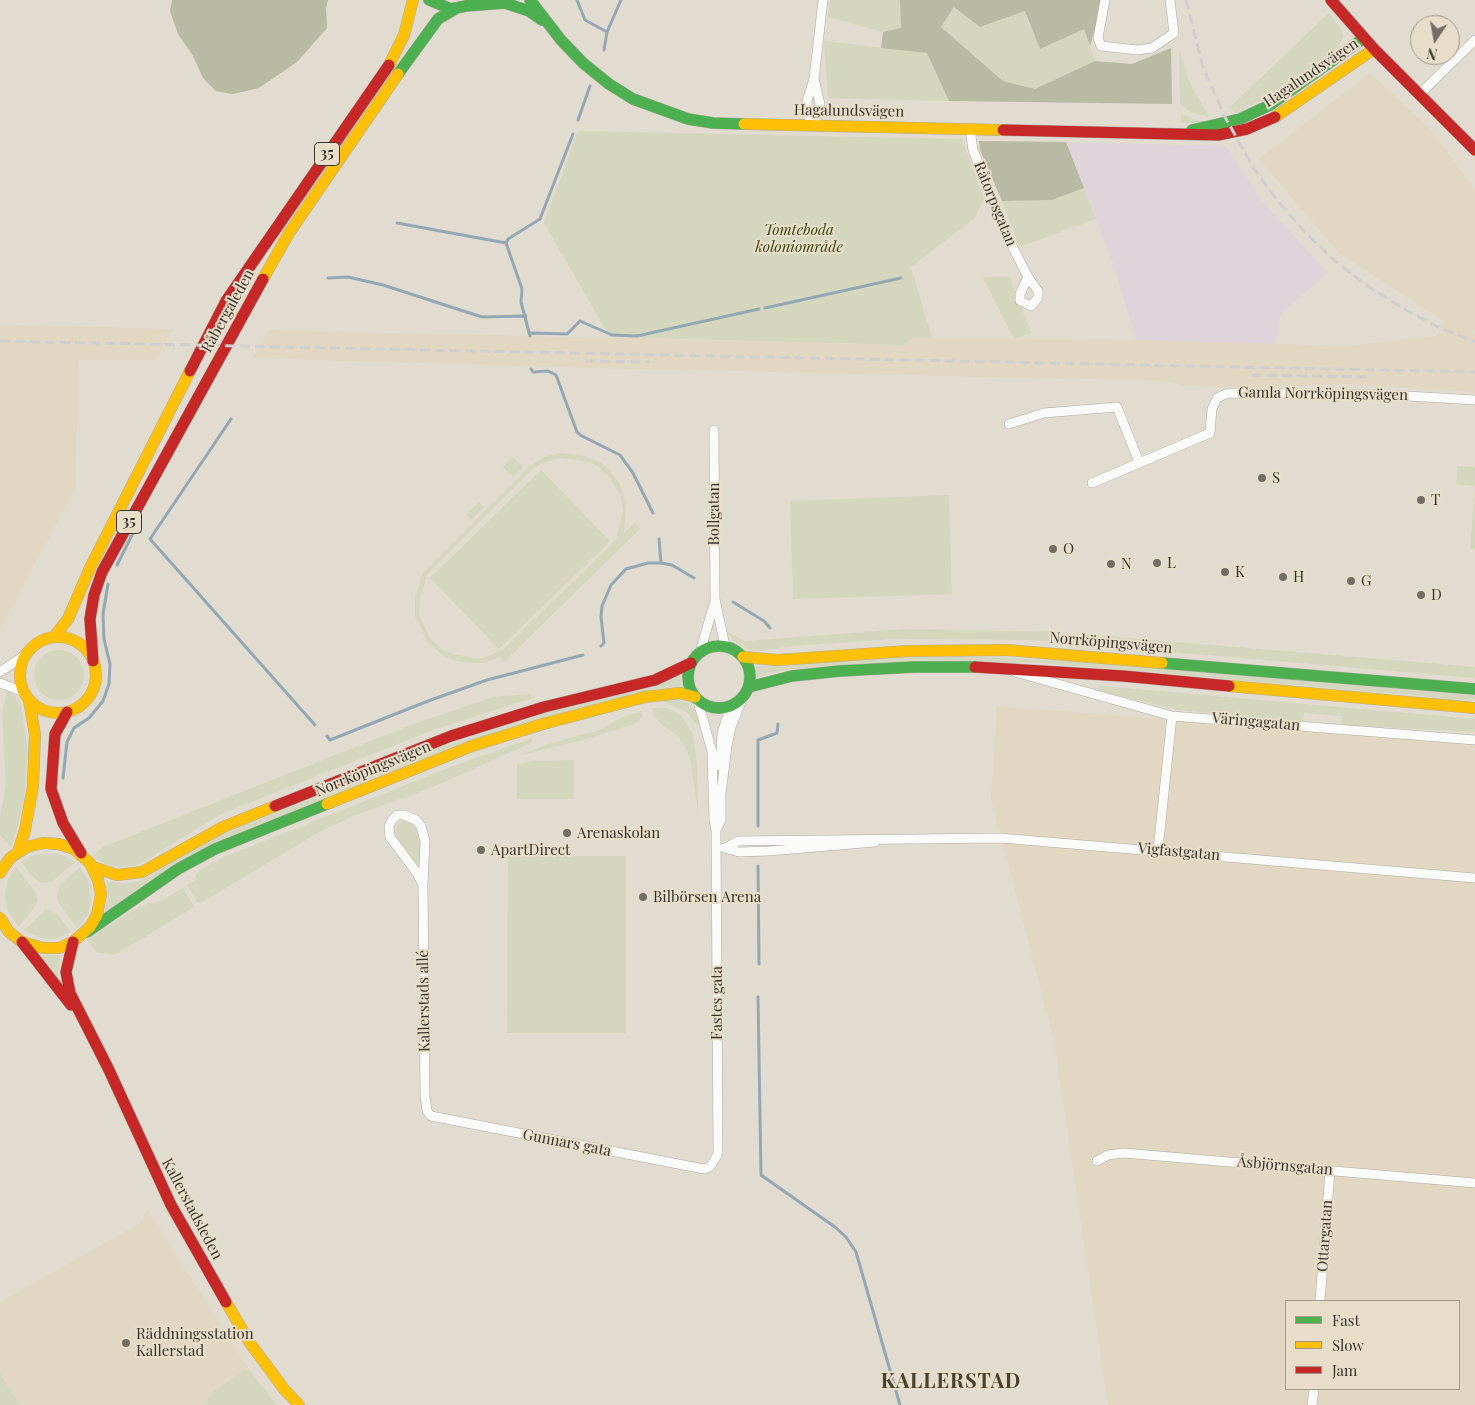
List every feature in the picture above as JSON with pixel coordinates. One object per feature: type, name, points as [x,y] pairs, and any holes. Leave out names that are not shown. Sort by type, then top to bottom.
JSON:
[{"type":"main road","name":"Råbergaleden","points":[[54,637],[68,619],[90,568],[226,301],[392,61],[404,35],[413,0]]},
{"type":"main road","points":[[429,0],[440,6],[461,7]]},
{"type":"main road","name":"35","points":[[461,7],[477,0]]},
{"type":"main road","name":"Hagalundsvägen","points":[[530,0],[583,63],[608,84],[633,99],[662,111],[688,119],[713,123],[1178,133],[1218,136],[1233,134],[1260,124],[1296,104],[1374,49]]},
{"type":"main road","points":[[1331,0],[1374,49],[1475,150]]},
{"type":"main road","name":"Hagalundsvägen","points":[[461,7],[490,3],[519,6],[552,28]]},
{"type":"main road","name":"Råbergaleden","points":[[93,661],[90,619],[94,595],[102,572],[255,292],[289,232],[425,36],[438,19],[461,7]]},
{"type":"main road","name":"Hagalundsvägen","points":[[1178,133],[1227,122],[1254,113],[1296,88],[1364,38]]},
{"type":"main road","name":"35","points":[[18,852],[26,830],[33,786],[35,735],[27,696],[20,677],[26,655],[41,641],[54,637]]},
{"type":"main road","points":[[54,637],[64,637],[82,645],[93,661]]},
{"type":"main road","points":[[712,646],[725,646],[743,657],[749,667],[746,692],[731,706],[714,708],[697,699],[688,682],[691,663],[700,652],[712,646]]},
{"type":"main road","name":"Norrköpingsvägen","points":[[743,657],[778,660],[908,651],[1007,650],[1475,689]]},
{"type":"main road","name":"35","points":[[2,924],[22,942],[43,948],[58,948],[73,942],[86,933],[94,921],[100,901],[100,887],[92,867],[63,823],[51,789],[55,734],[67,712],[77,707],[92,692],[95,682],[93,661]]},
{"type":"main road","name":"Norrköpingsvägen","points":[[92,867],[117,875],[142,872],[223,827],[451,736],[544,707],[656,680],[691,663]]},
{"type":"main road","name":"Norrköpingsvägen","points":[[746,692],[792,676],[840,671],[914,667],[997,668],[1123,676],[1475,708]]},
{"type":"main road","name":"Norrköpingsvägen","points":[[86,933],[178,869],[215,849],[472,746],[543,724],[646,697],[680,693],[697,699]]},
{"type":"main road","points":[[27,696],[47,711],[67,712]]},
{"type":"main road","name":"35","points":[[1,869],[18,852],[38,844],[54,843],[69,847],[83,856]]},
{"type":"main road","name":"Kallerstadsleden","points":[[22,942],[79,1015]]},
{"type":"main road","name":"Kallerstadsleden","points":[[73,942],[66,972],[70,993],[171,1205],[250,1343],[284,1389],[299,1405]]},
{"type":"street","points":[[813,126],[807,112],[806,101],[814,79],[823,0]]},
{"type":"street","points":[[1105,0],[1098,38],[1101,46],[1110,45],[1137,50],[1152,48],[1174,33],[1170,0]]},
{"type":"street","points":[[1419,95],[1475,40]]},
{"type":"street","points":[[813,126],[820,104],[814,79]]},
{"type":"street","name":"Råtorpsgatan","points":[[970,128],[973,150],[1005,232],[1028,276]]},
{"type":"street","name":"Gamla Norrköpingsvägen","points":[[1092,482],[1210,433],[1212,409],[1217,398],[1228,393],[1391,394],[1475,400]]},
{"type":"street","points":[[1010,424],[1044,413],[1117,407],[1139,462]]},
{"type":"street","name":"Bollgatan","points":[[714,430],[715,599],[725,646]]},
{"type":"street","name":"Bollgatan","points":[[700,652],[715,599]]},
{"type":"street","points":[[0,672],[26,655]]},
{"type":"street","name":"Väringagatan","points":[[997,668],[1172,716],[1475,740]]},
{"type":"street","points":[[0,683],[27,696]]},
{"type":"street","name":"Fastes gata","points":[[721,794],[731,727],[746,692]]},
{"type":"street","name":"Fastes gata","points":[[697,699],[712,752],[716,831],[718,1154],[715,1162],[704,1169]]},
{"type":"street","name":"Fastes gata","points":[[716,831],[721,820],[720,749],[723,728],[731,706]]},
{"type":"street","points":[[1158,850],[1172,716]]},
{"type":"street","name":"Kallerstads allé","points":[[423,885],[418,873],[390,837],[389,826],[397,815],[410,816],[421,826],[425,841],[423,885],[425,1104],[431,1116]]},
{"type":"street","name":"Vigfastgatan","points":[[716,848],[726,848],[738,841],[860,838],[882,841],[1000,838],[1475,878]]},
{"type":"street","name":"Gunnars gata","points":[[431,1116],[441,1120],[704,1169]]},
{"type":"street","name":"Åsbjörnsgatan","points":[[1098,1161],[1108,1155],[1124,1153],[1475,1182]]},
{"type":"street","name":"Ottargatan","points":[[1320,1300],[1330,1170]]},
{"type":"street","points":[[1312,1405],[1314,1390]]},
{"type":"shaded area","points":[[1370,73],[1432,131],[1475,189],[1475,330],[1472,332],[1475,334],[1475,392],[1344,384],[1250,388],[1182,385],[1169,381],[253,358],[269,330],[903,345],[913,338],[1136,340],[1347,346],[1437,336],[1444,321],[1339,253],[1259,159]]},
{"type":"shaded area","points":[[1066,142],[1226,146],[1260,199],[1328,273],[1281,313],[1275,344],[1136,340],[1115,268]]},
{"type":"shaded area","points":[[0,325],[173,329],[156,360],[78,360],[76,487],[0,629]]},
{"type":"shaded area","points":[[997,706],[1475,744],[1475,1405],[1108,1405],[1054,1040],[991,798]]},
{"type":"shaded area","points":[[147,1209],[250,1371],[244,1370],[215,1390],[203,1405],[19,1405],[0,1373],[0,1302],[139,1224]]},
{"type":"green space","points":[[172,0],[328,0],[326,8],[327,28],[297,62],[259,88],[233,94],[216,91],[203,78],[193,56],[178,34],[170,11]]},
{"type":"green space","points":[[830,0],[900,0],[901,29],[883,32],[828,17]]},
{"type":"green space","points":[[900,0],[1103,0],[1090,46],[1084,29],[1040,49],[1025,11],[980,27],[954,7],[941,27],[1003,81],[1035,89],[1095,61],[1132,64],[1171,48],[1172,104],[949,101],[927,53],[881,48],[883,32],[901,28]]},
{"type":"green space","points":[[954,7],[980,27],[1025,11],[1084,29],[1095,61],[1035,89],[1003,81],[941,27]]},
{"type":"green space","points":[[1329,13],[1342,30],[1343,36],[1339,47],[1304,74],[1273,94],[1235,113],[1230,107]]},
{"type":"green space","points":[[824,41],[927,53],[949,101],[828,98]]},
{"type":"green space","points":[[1179,48],[1189,81],[1209,117],[1191,112],[1180,104]]},
{"type":"green space","points":[[1181,114],[1193,119],[1205,122],[1181,123]]},
{"type":"green space","name":"Tomteboda koloniområde","points":[[578,131],[962,139],[984,199],[975,218],[911,267],[932,338],[913,338],[903,345],[610,337],[544,223]]},
{"type":"green space","points":[[979,141],[1066,142],[1084,188],[1052,200],[1002,201],[980,150]]},
{"type":"green space","points":[[1084,188],[1096,219],[1019,247],[1002,201],[1052,200]]},
{"type":"green space","points":[[983,277],[1010,277],[1031,333],[1014,339]]},
{"type":"green space","points":[[561,453],[581,455],[600,462],[609,469],[620,484],[626,503],[624,533],[635,523],[640,529],[505,661],[500,657],[484,663],[468,663],[453,660],[440,653],[427,641],[415,616],[415,598],[423,573],[530,466],[544,457]],"holes":[[[561,458],[589,462],[598,466],[611,479],[620,495],[623,511],[616,540],[504,649],[483,658],[455,655],[442,649],[430,638],[419,615],[420,599],[427,575],[533,469],[545,462]]]},
{"type":"green space","points":[[513,457],[523,467],[513,477],[503,467]]},
{"type":"green space","points":[[1457,466],[1475,467],[1475,486],[1456,484]]},
{"type":"green space","points":[[541,470],[610,541],[499,649],[430,578]]},
{"type":"green space","points":[[1475,487],[1475,549],[1470,549]]},
{"type":"green space","points":[[949,495],[952,594],[793,599],[790,501]]},
{"type":"green space","points":[[479,502],[484,507],[471,520],[466,515]]},
{"type":"green space","points":[[905,629],[1057,632],[1475,667],[1475,678],[1031,640],[892,639],[792,646],[760,651],[748,649],[734,641],[727,632],[746,641]]},
{"type":"green space","points":[[59,650],[68,652],[79,661],[84,675],[82,684],[73,695],[59,700],[50,698],[39,689],[34,675],[36,666],[45,655]]},
{"type":"green space","points":[[960,656],[1098,662],[1475,695],[1475,700],[1449,700],[1044,663],[896,662],[804,668],[769,673],[757,678],[756,666],[895,657]]},
{"type":"green space","points":[[680,675],[681,687],[658,688],[527,722],[444,751],[243,831],[179,862],[105,911],[108,896],[106,881],[124,884],[142,880],[213,838],[441,747],[570,706],[657,686]]},
{"type":"green space","points":[[1101,686],[1475,719],[1475,732],[1342,725],[1342,716],[1304,713],[1303,722],[1179,710],[1099,691],[1097,689]]},
{"type":"green space","points":[[7,691],[18,698],[21,705],[28,752],[23,807],[11,848],[0,835],[0,817],[6,785],[2,713]]},
{"type":"green space","points":[[531,694],[532,698],[433,730],[221,814],[136,866],[116,867],[105,864],[93,856],[103,847],[411,725],[493,697]]},
{"type":"green space","points":[[664,699],[676,699],[688,703],[697,713],[701,724],[695,723],[687,712],[664,702]]},
{"type":"green space","points":[[652,708],[666,708],[681,715],[693,734],[697,765],[698,812],[690,757],[679,737],[662,725],[654,716]]},
{"type":"green space","points":[[642,711],[642,717],[637,723],[579,741],[520,755],[549,744],[600,730],[620,718]]},
{"type":"green space","points":[[532,738],[533,742],[433,787],[356,815],[321,831],[201,903],[197,902],[187,885],[194,881],[196,874],[202,869],[221,858],[459,764]]},
{"type":"green space","points":[[574,760],[574,799],[517,799],[517,764],[533,761]]},
{"type":"green space","points":[[403,821],[412,824],[420,834],[422,844],[421,870],[396,837],[397,825]]},
{"type":"green space","points":[[48,853],[62,855],[75,862],[52,882],[42,883],[34,878],[21,862],[34,855]]},
{"type":"green space","points":[[508,856],[626,856],[626,1033],[507,1033]]},
{"type":"green space","points":[[16,867],[34,890],[37,899],[35,907],[18,927],[7,909],[5,894],[8,880]]},
{"type":"green space","points":[[80,867],[88,880],[91,902],[87,916],[77,928],[58,902],[57,896],[59,886]]},
{"type":"green space","points":[[183,888],[194,907],[115,955],[97,952],[87,940],[130,912],[148,903],[158,902]]},
{"type":"green space","points":[[46,909],[56,913],[71,932],[58,938],[44,939],[24,931]]},
{"type":"green space","points":[[36,955],[60,955],[58,979]]},
{"type":"green space","points":[[244,1370],[250,1371],[277,1405],[203,1405],[215,1390]]},
{"type":"green space","points":[[0,1373],[19,1405],[0,1405]]},
{"type":"waterway","points":[[577,0],[585,20],[607,32]]},
{"type":"waterway","points":[[604,50],[607,32],[621,0]]},
{"type":"waterway","points":[[578,120],[590,86]]},
{"type":"waterway","points":[[530,336],[521,302],[522,289],[506,243],[508,239],[540,219],[573,134]]},
{"type":"waterway","points":[[397,223],[506,243]]},
{"type":"waterway","points":[[328,278],[348,277],[383,285],[482,317],[526,316]]},
{"type":"waterway","points":[[765,308],[901,278]]},
{"type":"waterway","points":[[531,333],[567,334],[580,321],[612,335],[637,336],[759,309]]},
{"type":"waterway","points":[[531,369],[533,372],[548,371],[556,375],[577,432],[620,455],[633,473],[653,513]]},
{"type":"waterway","points":[[231,419],[150,539],[315,725]]},
{"type":"waterway","points":[[117,565],[134,531]]},
{"type":"waterway","points":[[659,539],[661,563],[672,565],[694,578]]},
{"type":"waterway","points":[[601,646],[604,643],[601,617],[602,606],[611,585],[626,569],[648,563],[661,563]]},
{"type":"waterway","points":[[63,778],[67,742],[74,728],[89,718],[103,701],[109,684],[110,664],[104,639],[103,614],[108,584]]},
{"type":"waterway","points":[[733,602],[764,621],[770,628]]},
{"type":"waterway","points":[[327,736],[330,740],[487,680],[583,655]]},
{"type":"waterway","points":[[758,826],[758,740],[777,733],[778,724]]},
{"type":"waterway","points":[[758,866],[759,964]]},
{"type":"waterway","points":[[758,997],[761,1175],[835,1227],[846,1237],[856,1252],[900,1405]]},
{"type":"railway","points":[[1186,0],[1203,67],[1225,117],[1253,167],[1277,200],[1304,231],[1334,260],[1366,285],[1404,309],[1438,327],[1475,342]]},
{"type":"railway","points":[[0,341],[1475,372]]},
{"type":"railway","points":[[585,361],[650,362]]},
{"type":"railway","points":[[1252,375],[1367,377]]},
{"type":"traffic: fast","points":[[429,0],[451,9],[466,6],[477,0]]},
{"type":"traffic: fast","points":[[530,0],[561,40],[583,63],[609,84],[633,99],[688,119],[713,123],[744,124]]},
{"type":"traffic: fast","points":[[466,6],[505,3],[529,11],[542,20]]},
{"type":"traffic: fast","points":[[398,74],[438,19],[457,8]]},
{"type":"traffic: fast","points":[[1192,130],[1240,119],[1270,105],[1364,38]]},
{"type":"traffic: fast","points":[[713,646],[725,646],[741,655],[748,665],[750,677],[748,689],[741,699],[725,708],[713,708],[702,703],[693,694],[688,683],[688,671],[693,660],[702,651],[713,646]]},
{"type":"traffic: fast","points":[[1162,663],[1475,689]]},
{"type":"traffic: fast","points":[[749,687],[792,676],[840,671],[914,667],[975,667]]},
{"type":"traffic: fast","points":[[87,932],[178,869],[215,849],[327,804]]},
{"type":"traffic: slow","points":[[389,65],[404,35],[413,0]]},
{"type":"traffic: slow","points":[[1275,117],[1374,49]]},
{"type":"traffic: slow","points":[[263,279],[289,233],[398,74]]},
{"type":"traffic: slow","points":[[744,124],[1003,130]]},
{"type":"traffic: slow","points":[[54,637],[68,619],[90,568],[190,371]]},
{"type":"traffic: slow","points":[[58,637],[72,640],[85,648],[93,661],[96,675],[93,689],[85,702],[72,710],[58,713],[44,710],[31,702],[23,689],[20,675],[23,661],[31,648],[44,640],[58,637]]},
{"type":"traffic: slow","points":[[743,657],[778,660],[908,651],[1007,650],[1162,663]]},
{"type":"traffic: slow","points":[[1229,686],[1475,708]]},
{"type":"traffic: slow","points":[[327,804],[472,746],[543,724],[645,697],[680,693],[695,697]]},
{"type":"traffic: slow","points":[[18,852],[25,830],[33,786],[35,735],[29,700]]},
{"type":"traffic: slow","points":[[93,867],[117,875],[142,872],[223,827],[275,806]]},
{"type":"traffic: slow","points":[[0,873],[10,858],[27,847],[43,843],[59,844],[74,849],[90,863],[98,880],[101,894],[97,915],[90,927],[73,942],[59,948],[43,948],[22,942],[9,932],[0,918]]},
{"type":"traffic: slow","points":[[226,1302],[250,1343],[284,1389],[299,1405]]},
{"type":"traffic: jam","points":[[1331,0],[1374,49],[1475,150]]},
{"type":"traffic: jam","points":[[190,371],[226,301],[389,65]]},
{"type":"traffic: jam","points":[[1003,130],[1218,135],[1247,129],[1275,117]]},
{"type":"traffic: jam","points":[[93,661],[90,619],[94,595],[102,572],[263,279]]},
{"type":"traffic: jam","points":[[275,806],[451,736],[544,707],[655,680],[691,663]]},
{"type":"traffic: jam","points":[[975,667],[1123,676],[1229,686]]},
{"type":"traffic: jam","points":[[67,712],[55,734],[51,789],[63,823],[81,853]]},
{"type":"traffic: jam","points":[[22,942],[71,1005]]},
{"type":"traffic: jam","points":[[73,942],[66,972],[70,993],[109,1070],[171,1205],[226,1302]]},
{"type":"place","name":"S","points":[[1262,478]]},
{"type":"place","name":"T","points":[[1421,500]]},
{"type":"place","name":"O","points":[[1053,549]]},
{"type":"place","name":"L","points":[[1157,563]]},
{"type":"place","name":"N","points":[[1111,564]]},
{"type":"place","name":"K","points":[[1225,572]]},
{"type":"place","name":"H","points":[[1283,577]]},
{"type":"place","name":"G","points":[[1351,581]]},
{"type":"place","name":"D","points":[[1421,595]]},
{"type":"place","name":"Arenaskolan","points":[[567,833]]},
{"type":"place","name":"ApartDirect","points":[[481,850]]},
{"type":"place","name":"Bilbörsen Arena","points":[[643,897]]},
{"type":"place","name":"Räddningsstation Kallerstad","points":[[126,1343]]},
{"type":"district","name":"KALLERSTAD","points":[[951,1382]]}]
